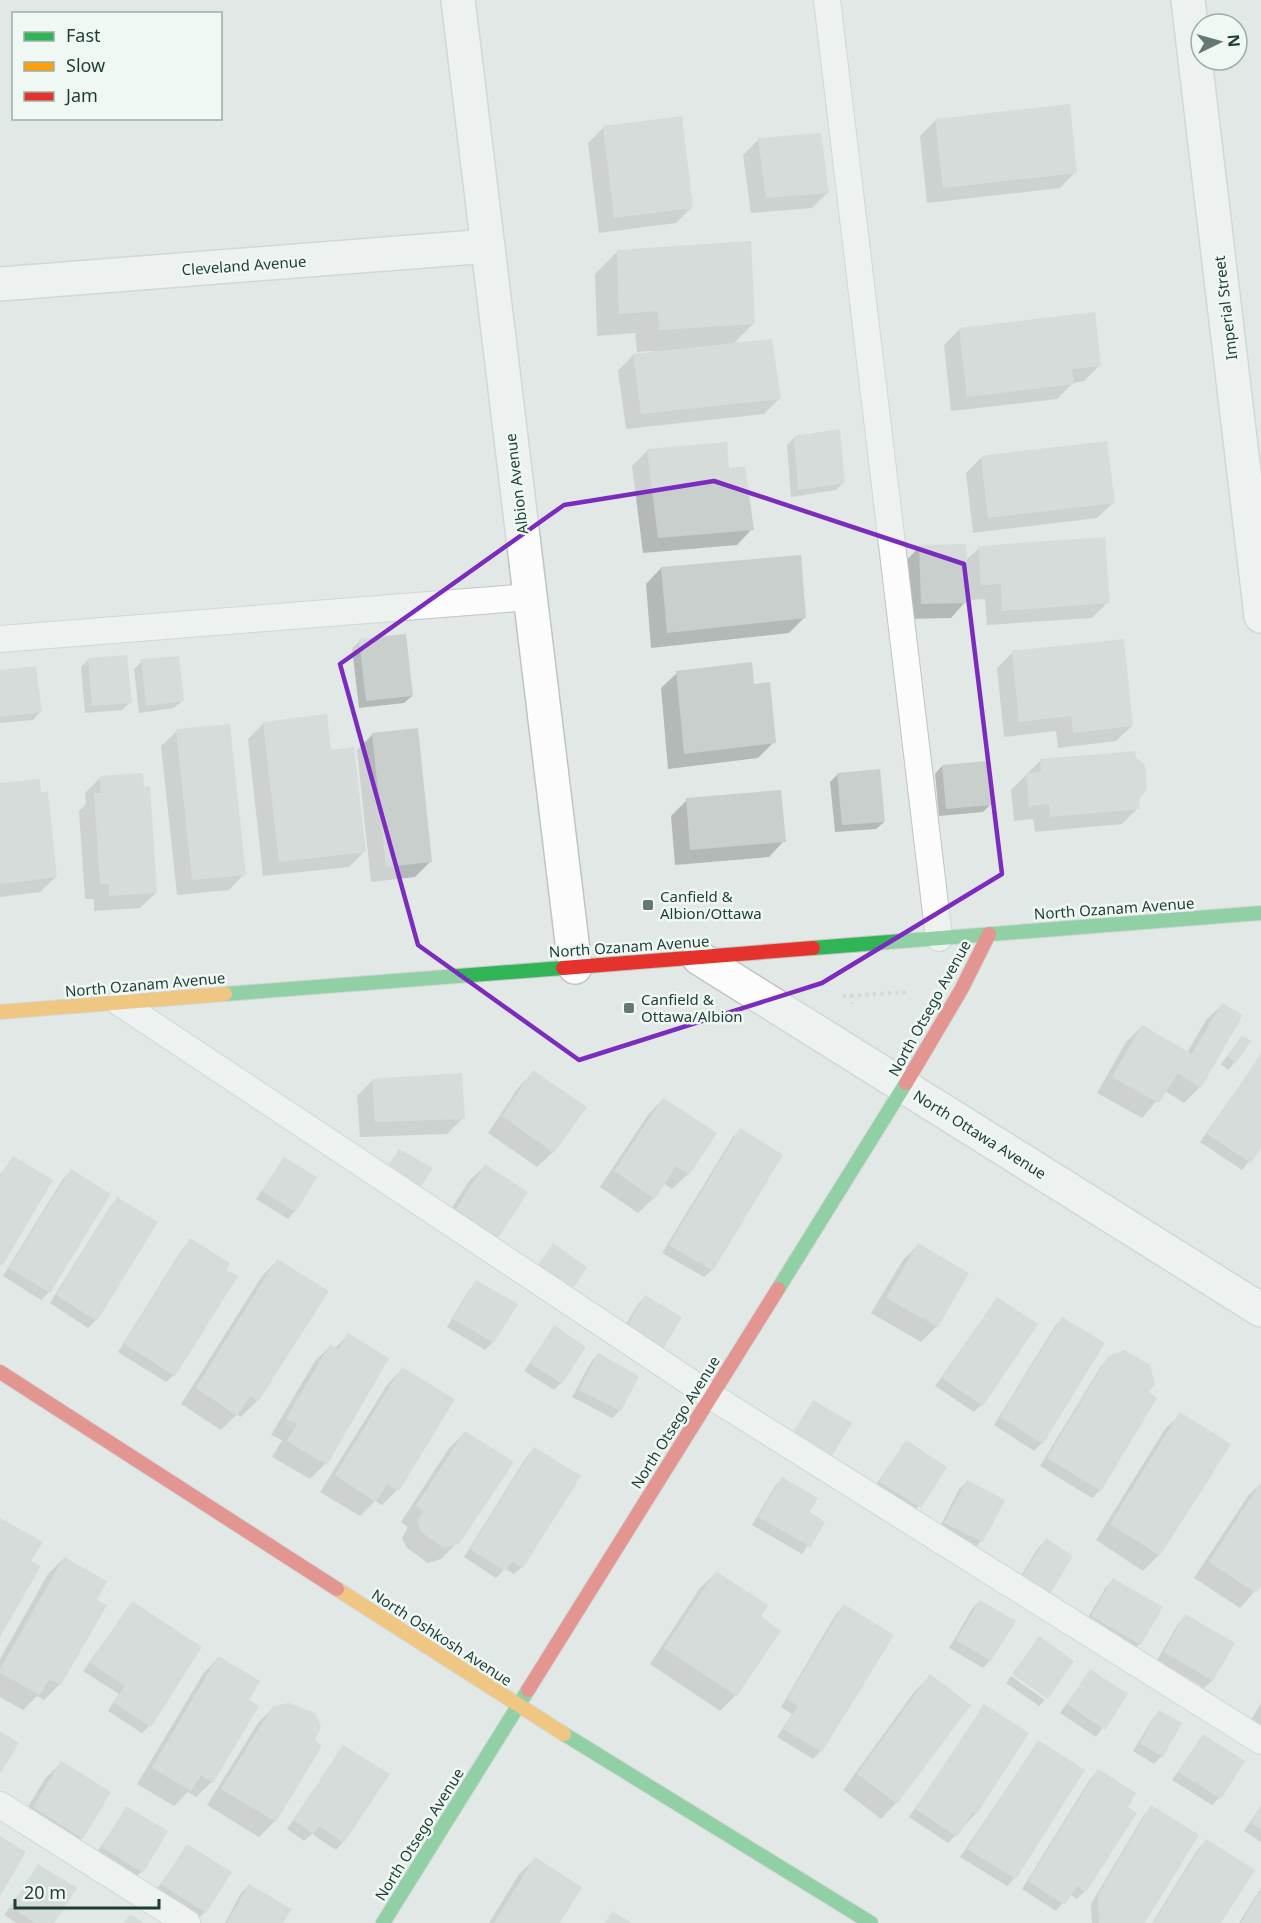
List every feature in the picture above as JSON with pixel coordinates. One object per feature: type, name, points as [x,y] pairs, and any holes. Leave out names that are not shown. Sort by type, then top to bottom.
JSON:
[{"type":"street","name":"Albion Avenue","points":[[458,0],[575,967]]},
{"type":"street","name":"Imperial Street","points":[[1188,0],[1261,616]]},
{"type":"street","name":"Cleveland Avenue","points":[[0,284],[488,246]]},
{"type":"street","name":"North Ozanam Avenue","points":[[0,1012],[1261,912]]},
{"type":"street","name":"North Otsego Avenue","points":[[383,1923],[904,1087],[961,990],[989,934]]},
{"type":"street","name":"North Ottawa Avenue","points":[[699,957],[1261,1310]]},
{"type":"street","name":"North Oshkosh Avenue","points":[[0,1372],[518,1706],[871,1923]]},
{"type":"lane","points":[[827,0],[939,938]]},
{"type":"lane","points":[[0,639],[530,597]]},
{"type":"lane","points":[[120,1003],[711,1396],[1261,1741]]},
{"type":"lane","points":[[0,1806],[187,1923]]},
{"type":"path","points":[[843,996],[914,992]]},
{"type":"path","points":[[851,995],[854,1013]]},
{"type":"highlighted area","points":[[714,481],[964,564],[1002,874],[822,983],[579,1060],[418,945],[340,664],[564,505]]},
{"type":"building","points":[[1070,104],[1077,173],[943,188],[935,119]]},
{"type":"building","points":[[682,116],[693,208],[614,218],[603,126]]},
{"type":"building","points":[[821,133],[829,193],[766,198],[758,138]]},
{"type":"building","points":[[751,241],[755,324],[659,330],[658,311],[619,314],[617,250]]},
{"type":"building","points":[[1095,312],[1101,366],[1072,369],[1074,384],[967,397],[959,328]]},
{"type":"building","points":[[772,339],[781,399],[641,414],[633,354]]},
{"type":"building","points":[[840,429],[845,483],[798,490],[794,436]]},
{"type":"building","points":[[1107,441],[1115,503],[988,518],[981,456]]},
{"type":"building","points":[[727,442],[729,468],[745,466],[754,530],[658,538],[647,449]]},
{"type":"building","points":[[1105,537],[1110,603],[1002,611],[1001,584],[981,585],[978,546]]},
{"type":"building","points":[[966,544],[969,603],[921,604],[919,545]]},
{"type":"building","points":[[801,555],[806,618],[667,633],[661,567]]},
{"type":"building","points":[[406,634],[413,696],[366,701],[359,639]]},
{"type":"building","points":[[1124,639],[1133,726],[1073,733],[1071,716],[1019,722],[1012,651]]},
{"type":"building","points":[[127,655],[132,703],[92,706],[88,658]]},
{"type":"building","points":[[179,656],[184,701],[146,706],[141,659]]},
{"type":"building","points":[[752,662],[754,684],[770,682],[776,743],[684,754],[676,671]]},
{"type":"building","points":[[36,666],[42,712],[0,717],[0,670]]},
{"type":"building","points":[[327,714],[331,750],[354,747],[366,852],[279,862],[263,722]]},
{"type":"building","points":[[230,724],[246,875],[192,880],[176,729]]},
{"type":"building","points":[[418,728],[432,862],[386,867],[372,733]]},
{"type":"building","points":[[1135,751],[1136,757],[1145,765],[1147,789],[1139,800],[1140,809],[1050,817],[1049,804],[1029,806],[1026,773],[1041,772],[1040,759]]},
{"type":"building","points":[[988,761],[992,805],[946,809],[942,765]]},
{"type":"building","points":[[880,769],[885,822],[842,825],[837,773]]},
{"type":"building","points":[[143,773],[144,787],[150,786],[157,893],[109,896],[109,884],[100,884],[94,793],[101,793],[100,776]]},
{"type":"building","points":[[40,779],[41,793],[48,791],[57,877],[0,884],[0,783]]},
{"type":"building","points":[[781,790],[786,842],[690,850],[686,798]]},
{"type":"building","points":[[1222,1003],[1243,1015],[1201,1088],[1178,1073],[1159,1103],[1112,1077],[1142,1025],[1192,1054]]},
{"type":"building","points":[[1242,1035],[1251,1041],[1236,1063],[1227,1056]]},
{"type":"building","points":[[1261,1053],[1261,1148],[1251,1163],[1207,1134]]},
{"type":"building","points":[[533,1070],[587,1107],[554,1153],[502,1116]]},
{"type":"building","points":[[462,1073],[465,1119],[375,1122],[372,1079]]},
{"type":"building","points":[[663,1098],[717,1133],[689,1175],[676,1166],[655,1199],[614,1171]]},
{"type":"building","points":[[740,1128],[783,1155],[713,1271],[669,1245]]},
{"type":"building","points":[[399,1149],[433,1168],[418,1191],[384,1172]]},
{"type":"building","points":[[13,1156],[53,1180],[3,1265],[0,1263],[0,1177]]},
{"type":"building","points":[[284,1157],[317,1177],[296,1212],[262,1191]]},
{"type":"building","points":[[485,1164],[528,1192],[498,1238],[456,1209]]},
{"type":"building","points":[[71,1169],[111,1194],[50,1293],[9,1268]]},
{"type":"building","points":[[117,1197],[158,1222],[97,1321],[56,1295]]},
{"type":"building","points":[[190,1238],[230,1263],[226,1270],[238,1276],[175,1376],[124,1344]]},
{"type":"building","points":[[553,1243],[587,1267],[572,1291],[537,1268]]},
{"type":"building","points":[[918,1243],[969,1273],[938,1327],[886,1298]]},
{"type":"building","points":[[277,1259],[329,1291],[258,1402],[250,1396],[237,1416],[196,1388]]},
{"type":"building","points":[[476,1280],[518,1304],[494,1343],[453,1319]]},
{"type":"building","points":[[645,1295],[682,1317],[663,1349],[627,1326]]},
{"type":"building","points":[[997,1297],[1038,1324],[983,1406],[942,1378]]},
{"type":"building","points":[[1062,1317],[1105,1343],[1043,1444],[1000,1417]]},
{"type":"building","points":[[554,1325],[586,1347],[562,1384],[530,1363]]},
{"type":"building","points":[[348,1333],[389,1358],[327,1465],[287,1441],[297,1424],[286,1419],[330,1344],[338,1350]]},
{"type":"building","points":[[1124,1350],[1150,1365],[1155,1384],[1149,1392],[1157,1398],[1101,1491],[1047,1458],[1108,1356]]},
{"type":"building","points":[[598,1353],[639,1376],[621,1411],[579,1390]]},
{"type":"building","points":[[402,1367],[455,1399],[399,1491],[387,1484],[376,1502],[335,1475]]},
{"type":"building","points":[[813,1400],[852,1423],[830,1459],[791,1436]]},
{"type":"building","points":[[1180,1412],[1231,1444],[1160,1556],[1110,1524]]},
{"type":"building","points":[[465,1431],[514,1462],[459,1544],[444,1548],[421,1532],[417,1521],[423,1511],[416,1506]]},
{"type":"building","points":[[906,1440],[947,1467],[921,1508],[879,1482]]},
{"type":"building","points":[[534,1447],[581,1476],[523,1568],[512,1561],[505,1571],[470,1549]]},
{"type":"building","points":[[782,1477],[818,1498],[810,1512],[825,1522],[811,1547],[758,1517]]},
{"type":"building","points":[[967,1480],[1005,1500],[983,1542],[944,1523]]},
{"type":"building","points":[[1261,1482],[1261,1586],[1256,1593],[1209,1562]]},
{"type":"building","points":[[0,1518],[43,1542],[31,1561],[41,1566],[0,1637]]},
{"type":"building","points":[[1046,1538],[1073,1556],[1050,1594],[1022,1577]]},
{"type":"building","points":[[64,1557],[107,1581],[97,1600],[107,1605],[61,1685],[49,1679],[40,1695],[0,1673],[0,1669]]},
{"type":"building","points":[[716,1571],[768,1605],[761,1616],[781,1631],[737,1696],[664,1648]]},
{"type":"building","points":[[1113,1578],[1163,1607],[1141,1645],[1091,1616]]},
{"type":"building","points":[[980,1600],[1016,1621],[991,1661],[956,1640]]},
{"type":"building","points":[[132,1601],[202,1647],[151,1727],[114,1703],[125,1686],[90,1663]]},
{"type":"building","points":[[844,1604],[894,1635],[822,1752],[783,1729],[798,1706],[787,1699]]},
{"type":"building","points":[[1185,1614],[1235,1643],[1213,1681],[1164,1652]]},
{"type":"building","points":[[1039,1636],[1074,1661],[1048,1699],[1013,1675]]},
{"type":"building","points":[[218,1656],[260,1681],[249,1700],[259,1706],[213,1783],[201,1775],[191,1791],[152,1768]]},
{"type":"building","points":[[1090,1669],[1128,1694],[1105,1730],[1067,1704]]},
{"type":"building","points":[[930,1674],[971,1705],[897,1804],[857,1774]]},
{"type":"building","points":[[289,1703],[315,1713],[321,1727],[315,1740],[322,1746],[276,1822],[221,1789],[273,1706]]},
{"type":"building","points":[[984,1704],[1029,1733],[977,1814],[973,1812],[957,1837],[915,1809]]},
{"type":"building","points":[[1159,1710],[1182,1723],[1163,1757],[1140,1743]]},
{"type":"building","points":[[0,1731],[19,1743],[0,1773]]},
{"type":"building","points":[[1203,1734],[1245,1761],[1221,1799],[1178,1772]]},
{"type":"building","points":[[1038,1740],[1085,1770],[1016,1879],[967,1849]]},
{"type":"building","points":[[343,1745],[390,1774],[344,1843],[319,1826],[313,1834],[294,1820]]},
{"type":"building","points":[[61,1761],[111,1792],[83,1839],[33,1807]]},
{"type":"building","points":[[1098,1769],[1136,1793],[1128,1807],[1137,1813],[1086,1892],[1077,1886],[1065,1905],[1028,1881]]},
{"type":"building","points":[[1151,1805],[1199,1835],[1145,1923],[1099,1923],[1098,1895]]},
{"type":"building","points":[[126,1806],[168,1831],[143,1873],[102,1847]]},
{"type":"building","points":[[1261,1807],[1261,1829],[1251,1823]]},
{"type":"building","points":[[0,1836],[26,1852],[0,1896]]},
{"type":"building","points":[[1206,1839],[1255,1870],[1221,1923],[1153,1923]]},
{"type":"building","points":[[187,1844],[232,1872],[206,1913],[161,1884]]},
{"type":"building","points":[[535,1857],[582,1887],[560,1923],[494,1923]]},
{"type":"building","points":[[38,1864],[77,1888],[54,1923],[35,1923],[11,1907]]},
{"type":"building","points":[[249,1884],[292,1909],[283,1923],[227,1923]]},
{"type":"building","points":[[1261,1890],[1261,1923],[1241,1923]]},
{"type":"building","points":[[612,1911],[632,1923],[605,1923]]},
{"type":"building","points":[[130,1914],[144,1923],[124,1923]]},
{"type":"traffic: fast","points":[[813,948],[1261,913]]},
{"type":"traffic: fast","points":[[225,994],[563,968]]},
{"type":"traffic: fast","points":[[778,1289],[906,1083]]},
{"type":"traffic: fast","points":[[383,1923],[528,1690]]},
{"type":"traffic: fast","points":[[564,1734],[871,1923]]},
{"type":"traffic: slow","points":[[0,1012],[225,994]]},
{"type":"traffic: slow","points":[[337,1589],[564,1734]]},
{"type":"traffic: jam","points":[[906,1083],[961,990],[989,934]]},
{"type":"traffic: jam","points":[[563,968],[813,948]]},
{"type":"traffic: jam","points":[[528,1690],[778,1289]]},
{"type":"traffic: jam","points":[[0,1372],[337,1589]]},
{"type":"place","name":"Canfield & Albion/Ottawa","points":[[648,905]]},
{"type":"place","name":"Canfield & Ottawa/Albion","points":[[629,1008]]}]
